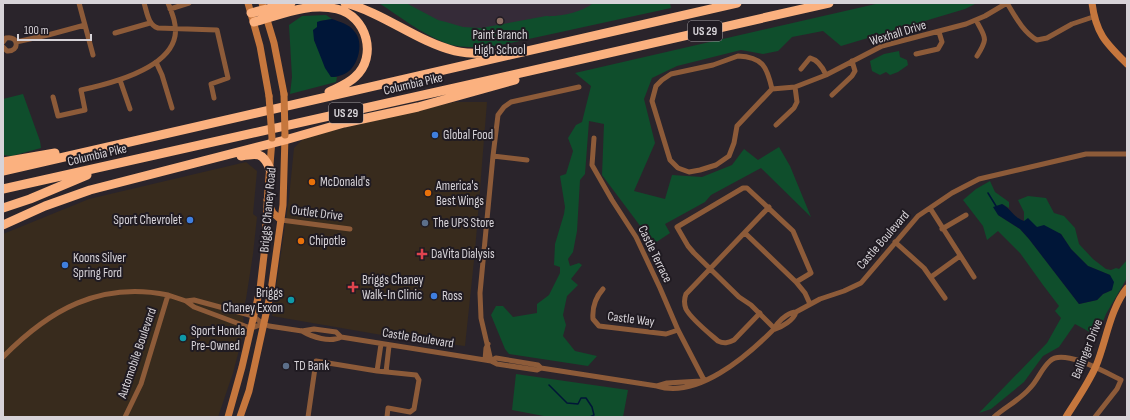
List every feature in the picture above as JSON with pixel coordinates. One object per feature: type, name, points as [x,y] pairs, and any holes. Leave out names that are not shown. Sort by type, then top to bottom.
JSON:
[{"type":"highway","points":[[252,18],[265,10],[291,3]]},
{"type":"highway","points":[[345,3],[361,7],[417,36],[456,52],[480,54],[526,52]]},
{"type":"highway","name":"Columbia Pike","points":[[3,171],[737,3]]},
{"type":"highway","name":"Columbia Pike","points":[[3,189],[582,60],[829,3]]},
{"type":"highway","points":[[265,10],[318,7],[337,9],[348,14],[358,22],[364,32],[368,45],[367,57],[363,67],[356,77],[317,98]]},
{"type":"highway","points":[[3,225],[45,206],[90,190],[171,169],[272,140],[344,122],[440,101],[582,60]]},
{"type":"highway","points":[[3,162],[114,145]]},
{"type":"highway","points":[[171,169],[255,154],[266,160],[270,169]]},
{"type":"highway","points":[[5,208],[30,200],[110,165]]},
{"type":"main road","name":"Briggs Chaney Road","points":[[228,417],[237,387],[260,288],[264,255],[272,140],[269,96],[248,3]]},
{"type":"main road","points":[[1092,3],[1093,17],[1098,31],[1106,43],[1127,64]]},
{"type":"main road","name":"Briggs Chaney Road","points":[[240,417],[249,391],[271,290],[281,220],[285,137],[284,94],[274,43],[265,10]]},
{"type":"main road","points":[[267,199],[273,213],[281,220]]},
{"type":"main road","name":"Ballinger Drive","points":[[1066,417],[1095,367],[1117,305],[1127,288]]},
{"type":"street","points":[[79,3],[93,55]]},
{"type":"street","points":[[144,3],[150,22],[154,27],[217,30],[228,78],[211,84],[214,98]]},
{"type":"street","points":[[53,96],[58,116],[85,110],[81,90],[120,80],[164,57],[172,44],[175,29],[168,3]]},
{"type":"street","points":[[170,9],[189,3]]},
{"type":"street","points":[[1007,3],[1024,30],[1031,37],[1037,40],[1047,38],[1072,24],[1093,17]]},
{"type":"street","name":"Wexhall Drive","points":[[772,89],[795,87],[826,75],[882,46],[966,24],[1007,3]]},
{"type":"street","points":[[976,20],[985,37],[984,44],[977,56]]},
{"type":"street","points":[[115,33],[150,22]]},
{"type":"street","points":[[16,42],[85,25]]},
{"type":"street","points":[[916,54],[938,49],[942,42],[939,32]]},
{"type":"street","points":[[3,42],[8,37],[13,38],[16,42]]},
{"type":"street","points":[[3,46],[5,50],[12,51],[15,48],[16,42]]},
{"type":"street","points":[[738,56],[748,56],[757,59],[764,66],[772,89],[737,126],[734,143],[729,156],[716,165],[689,172],[678,168],[670,160],[652,101],[656,86],[662,80],[671,74],[713,65],[738,56]]},
{"type":"street","points":[[801,69],[810,58],[822,66],[826,75]]},
{"type":"street","points":[[156,62],[162,75],[172,108]]},
{"type":"street","points":[[832,95],[852,76],[855,71],[852,62]]},
{"type":"street","points":[[120,80],[130,109]]},
{"type":"street","points":[[492,361],[481,318],[480,293],[498,115],[504,107],[511,102],[579,87]]},
{"type":"street","points":[[776,125],[794,108],[797,102],[795,87]]},
{"type":"street","name":"Castle Terrace","points":[[594,138],[592,165],[636,237],[678,330],[704,380]]},
{"type":"street","name":"Castle Boulevard","points":[[263,324],[302,331],[314,329],[336,332],[341,337],[389,346],[492,361],[497,364],[537,370],[541,368],[657,386],[666,389],[692,386],[725,371],[775,329],[778,323],[791,312],[796,312],[820,299],[844,292],[860,284],[918,216],[952,193],[979,179],[1086,154],[1127,154]]},
{"type":"street","points":[[493,156],[527,160]]},
{"type":"street","points":[[775,329],[752,304],[739,297],[710,269],[688,246],[677,227],[743,188],[747,188],[751,190],[793,231],[811,274],[796,282]]},
{"type":"street","points":[[760,313],[734,340],[728,343],[718,342],[686,309],[685,298],[686,294],[769,207]]},
{"type":"street","points":[[930,208],[974,277]]},
{"type":"street","points":[[942,229],[966,215]]},
{"type":"street","name":"Outlet Drive","points":[[281,220],[350,228]]},
{"type":"street","points":[[745,233],[796,282],[805,293],[810,304]]},
{"type":"street","points":[[896,242],[920,263],[945,298]]},
{"type":"street","points":[[931,277],[960,256]]},
{"type":"street","name":"Castle Way","points":[[603,289],[596,298],[592,312],[593,319],[599,326],[666,334],[678,330]]},
{"type":"street","name":"Automobile Boulevard","points":[[3,357],[37,326],[64,309],[86,299],[123,291],[168,295],[186,301],[194,307],[251,328]]},
{"type":"street","name":"Automobile Boulevard","points":[[125,417],[141,384],[168,295]]},
{"type":"street","name":"Automobile Boulevard","points":[[186,301],[194,300],[254,316],[263,324]]},
{"type":"street","points":[[251,328],[263,324]]},
{"type":"street","points":[[485,360],[488,343]]},
{"type":"street","points":[[377,371],[381,344]]},
{"type":"street","points":[[386,372],[389,346]]},
{"type":"street","points":[[994,417],[1029,390],[1042,370],[1051,360],[1066,357],[1095,367],[1121,380],[1117,389],[1095,417]]},
{"type":"street","points":[[308,417],[316,361],[377,371],[416,375],[419,380],[414,408],[410,412],[388,408],[387,417]]},
{"type":"shaded area","name":"Paint Branch High School","points":[[394,3],[662,3],[484,39]]},
{"type":"shaded area","points":[[454,102],[487,102],[475,251],[465,346],[399,338],[272,316],[289,198],[294,148],[305,137]]},
{"type":"shaded area","points":[[246,162],[257,171],[253,214],[257,217],[253,254],[243,310],[244,331],[233,373],[218,417],[3,417],[3,234],[89,199]]},
{"type":"green space","points":[[379,3],[406,3],[438,20],[463,27],[481,28],[571,13],[583,9],[593,3],[670,3],[671,8],[496,46],[469,47],[455,46],[435,38]]},
{"type":"green space","points":[[880,3],[977,3],[965,9],[841,46],[823,31],[792,37],[778,51],[763,54],[741,50],[677,66],[652,78],[644,99],[655,143],[634,191],[665,199],[672,175],[702,177],[732,165],[744,149],[758,160],[779,147],[790,166],[811,217],[761,168],[711,195],[705,202],[665,224],[670,233],[652,245],[641,227],[602,175],[604,124],[589,121],[585,174],[580,180],[577,231],[573,252],[568,259],[570,266],[579,263],[582,265],[571,279],[578,285],[567,296],[563,315],[566,325],[563,336],[575,351],[597,356],[588,366],[509,354],[505,349],[491,315],[496,306],[503,306],[513,317],[537,313],[537,304],[549,295],[560,273],[560,267],[554,265],[555,244],[565,207],[560,176],[566,174],[573,151],[568,138],[576,125],[582,122],[591,86],[575,73]]},
{"type":"green space","points":[[326,15],[332,19],[320,21],[314,40],[331,77],[337,77],[336,82],[290,94],[292,77],[289,25],[302,16]]},
{"type":"green space","points":[[899,51],[900,57],[907,60],[908,65],[898,72],[890,75],[886,72],[880,75],[872,71],[870,61],[884,54]]},
{"type":"green space","points":[[23,94],[40,141],[41,148],[12,156],[3,155],[3,99]]},
{"type":"green space","points":[[990,181],[995,192],[1009,202],[1009,208],[1002,204],[998,215],[1020,229],[1079,304],[1097,300],[1103,294],[1112,290],[1110,275],[1088,266],[1071,249],[1061,234],[1037,227],[1024,221],[1024,212],[1018,200],[1028,196],[1046,198],[1054,213],[1064,216],[1075,228],[1079,244],[1093,259],[1106,269],[1119,269],[1127,260],[1127,278],[1106,314],[1097,336],[1075,324],[1059,347],[1043,356],[1024,382],[991,409],[979,413],[1047,343],[1061,318],[1055,311],[1059,306],[1020,253],[998,231],[987,240],[983,226],[963,200],[976,189]]},
{"type":"green space","points":[[516,374],[628,390],[623,417],[549,417],[512,410]]},
{"type":"water","points":[[332,19],[350,27],[357,35],[359,40],[359,52],[355,63],[349,71],[343,75],[331,77],[325,68],[314,40],[313,30],[317,27],[317,22]]},
{"type":"water","points":[[1002,204],[1020,219],[1024,221],[1028,218],[1037,227],[1044,225],[1061,234],[1071,249],[1088,266],[1110,275],[1114,282],[1112,290],[1103,294],[1097,300],[1079,304],[1020,229],[998,215],[993,207]]},
{"type":"waterway","points":[[988,193],[996,206]]},
{"type":"waterway","points":[[549,385],[567,403],[578,404],[581,398],[586,398],[592,407],[594,415],[590,417]]},
{"type":"place","name":"Paint Branch High School","points":[[500,21]]},
{"type":"place","name":"Global Food","points":[[435,135]]},
{"type":"place","name":"McDonald's","points":[[312,182]]},
{"type":"place","name":"America's Best Wings","points":[[428,193]]},
{"type":"place","name":"Sport Chevrolet","points":[[190,220]]},
{"type":"place","name":"The UPS Store","points":[[425,223]]},
{"type":"place","name":"Chipotle","points":[[301,241]]},
{"type":"place","name":"DaVita Dialysis","points":[[422,254]]},
{"type":"place","name":"Koons Silver Spring Ford","points":[[65,265]]},
{"type":"place","name":"Briggs Chaney Walk-In Clinic","points":[[353,287]]},
{"type":"place","name":"Ross","points":[[434,296]]},
{"type":"place","name":"Briggs Chaney Exxon","points":[[291,300]]},
{"type":"place","name":"Sport Honda Pre-Owned","points":[[183,338]]},
{"type":"place","name":"TD Bank","points":[[286,366]]}]
